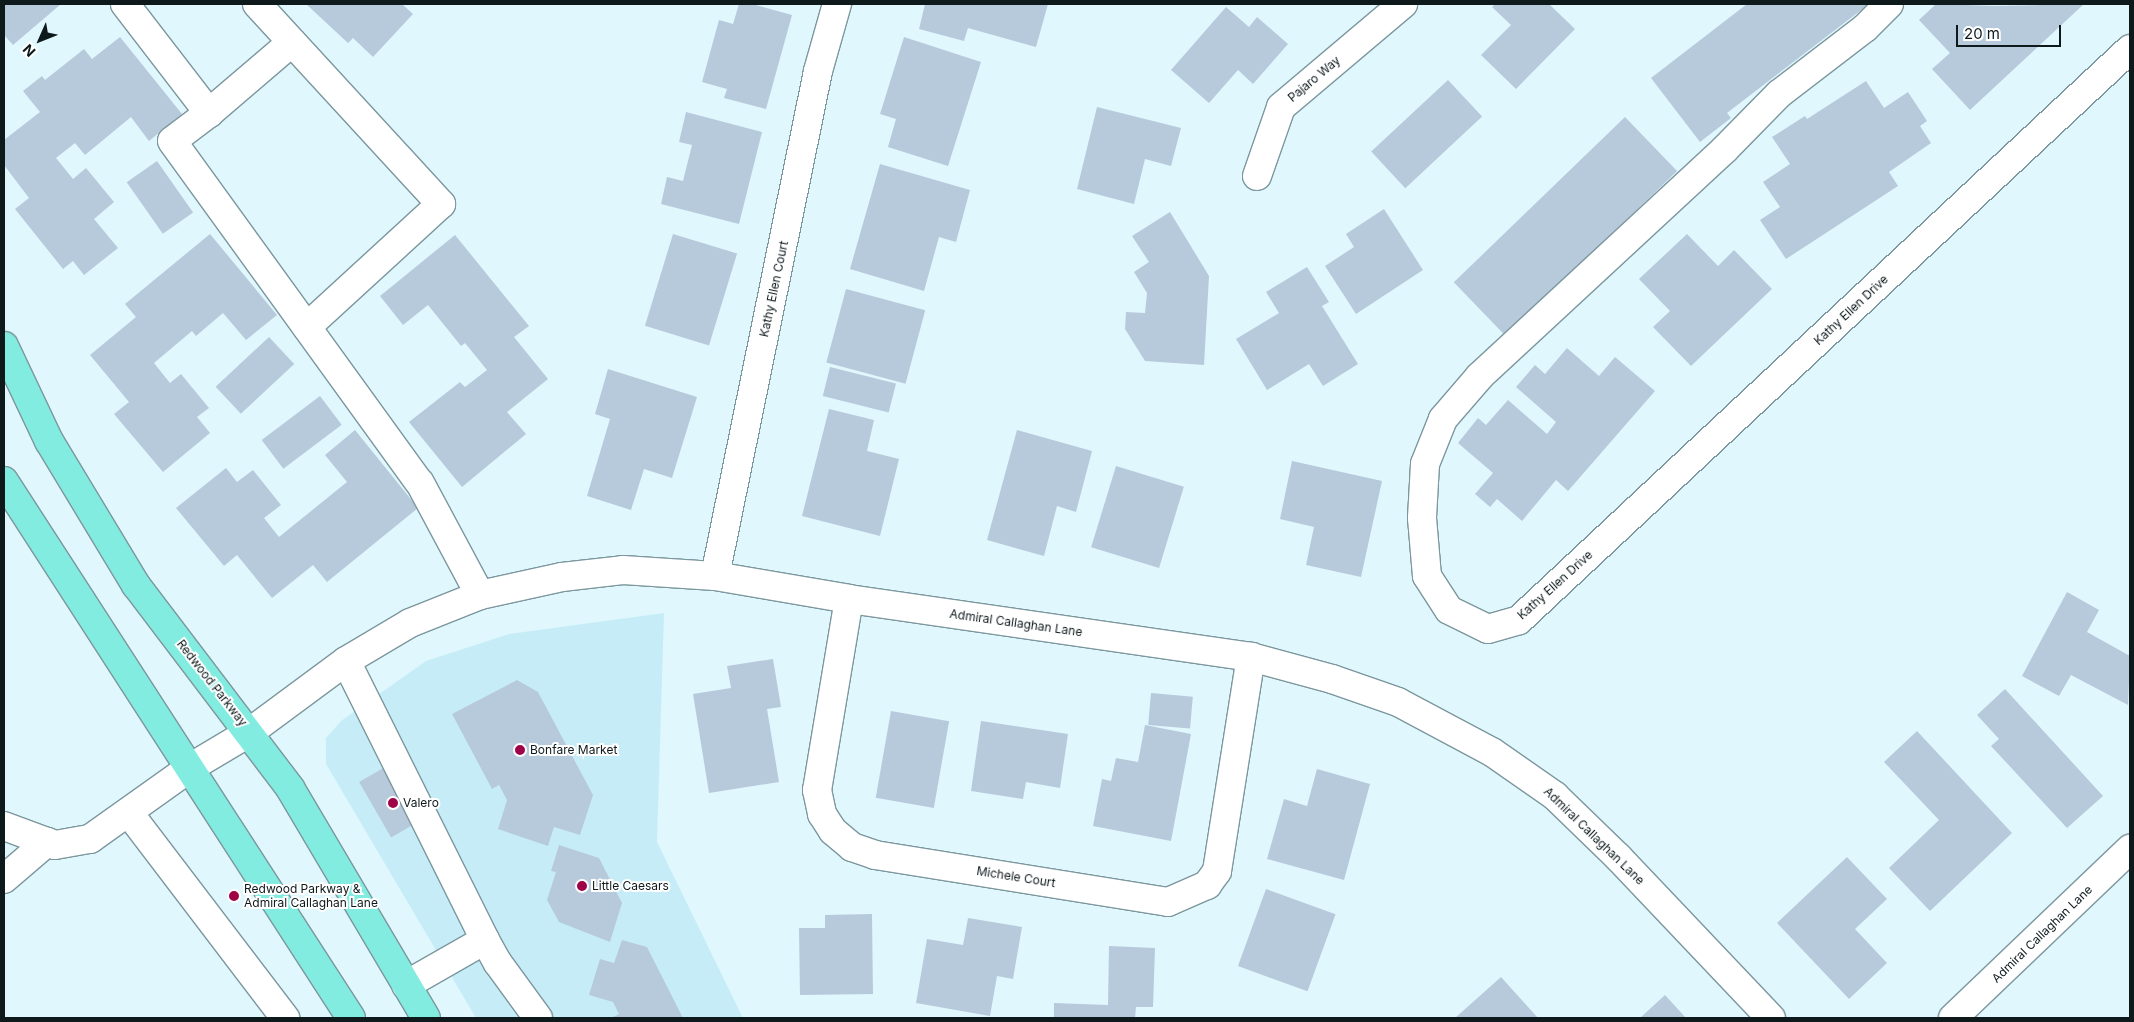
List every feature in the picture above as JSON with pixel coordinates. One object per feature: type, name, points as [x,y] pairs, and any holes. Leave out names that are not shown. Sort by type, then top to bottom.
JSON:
[{"type":"main road","name":"Redwood Parkway","points":[[4,346],[49,441],[136,585],[250,732],[321,837],[426,1018]]},
{"type":"main road","points":[[4,481],[188,769],[352,1018]]},
{"type":"street","points":[[125,4],[209,113]]},
{"type":"street","points":[[257,4],[441,204],[307,327]]},
{"type":"street","name":"Kathy Ellen Court","points":[[715,576],[818,71],[837,4]]},
{"type":"street","name":"Pajaro Way","points":[[1257,176],[1281,106],[1403,4]]},
{"type":"street","name":"Kathy Ellen Drive","points":[[1889,4],[1865,28],[1779,94],[1724,150],[1480,376],[1443,419],[1425,464],[1422,518],[1427,576],[1448,610],[1488,629],[1519,620],[2130,49]]},
{"type":"street","points":[[292,42],[209,113],[172,141],[420,483],[480,595]]},
{"type":"street","name":"Admiral Callaghan Lane","points":[[4,826],[55,845],[90,839],[129,813],[188,769],[250,732],[346,661],[410,623],[480,595],[562,577],[623,570],[715,576],[849,599],[1251,657],[1332,679],[1398,702],[1440,722],[1500,757],[1555,796],[1618,856],[1771,1018]]},
{"type":"street","name":"Michele Court","points":[[849,599],[817,790],[822,814],[833,831],[852,847],[876,855],[1168,902],[1207,885],[1217,871],[1251,657]]},
{"type":"street","points":[[346,661],[485,940],[498,963],[538,1018]]},
{"type":"street","points":[[129,813],[285,1018]]},
{"type":"street","points":[[4,879],[47,842]]},
{"type":"street","name":"Admiral Callaghan Lane","points":[[1953,1018],[2130,850]]},
{"type":"street","points":[[406,985],[485,940]]},
{"type":"shaded area","points":[[664,613],[657,842],[743,1018],[476,1018],[326,764],[326,738],[341,721],[426,661],[509,634]]},
{"type":"building","points":[[4,4],[61,4],[13,45],[4,35]]},
{"type":"building","points":[[306,4],[402,4],[413,14],[373,57],[353,38],[348,43]]},
{"type":"building","points":[[739,4],[752,4],[792,15],[766,109],[724,98],[727,89],[702,82],[719,20],[733,24]]},
{"type":"building","points":[[925,4],[1048,4],[1036,47],[968,28],[964,41],[919,29]]},
{"type":"building","points":[[1495,4],[1549,4],[1575,29],[1516,89],[1481,55],[1511,25],[1492,7]]},
{"type":"building","points":[[1747,4],[1869,4],[1727,113],[1731,118],[1700,142],[1651,78]]},
{"type":"building","points":[[1936,4],[1996,6],[2084,4],[1970,110],[1932,69],[1950,53],[1919,20]]},
{"type":"building","points":[[1226,7],[1249,27],[1257,17],[1288,44],[1253,84],[1238,70],[1209,103],[1171,70]]},
{"type":"building","points":[[120,37],[182,114],[149,141],[131,117],[85,155],[75,143],[56,158],[73,179],[86,168],[114,202],[94,219],[118,248],[84,275],[73,261],[63,269],[15,209],[29,198],[4,165],[4,140],[40,112],[23,91],[42,76],[45,80],[84,49],[92,59]]},
{"type":"building","points":[[904,37],[981,62],[948,166],[888,147],[896,119],[880,114]]},
{"type":"building","points":[[1448,80],[1482,117],[1405,188],[1371,152]]},
{"type":"building","points":[[1866,81],[1884,108],[1908,92],[1927,121],[1920,126],[1931,143],[1889,172],[1898,186],[1786,259],[1760,220],[1780,207],[1763,182],[1790,164],[1772,137],[1805,116],[1807,119]]},
{"type":"building","points":[[1097,107],[1181,128],[1171,166],[1145,159],[1134,204],[1077,189]]},
{"type":"building","points":[[686,112],[762,132],[739,224],[661,204],[667,177],[683,181],[692,145],[679,142]]},
{"type":"building","points":[[1625,117],[1677,171],[1506,336],[1454,282]]},
{"type":"building","points":[[157,161],[193,213],[163,234],[127,182]]},
{"type":"building","points":[[880,164],[970,190],[956,242],[939,237],[924,291],[850,269]]},
{"type":"building","points":[[1384,209],[1423,270],[1356,314],[1325,266],[1354,247],[1346,234]]},
{"type":"building","points":[[1170,212],[1209,276],[1204,365],[1145,361],[1125,329],[1126,312],[1145,313],[1147,293],[1134,272],[1149,262],[1132,236]]},
{"type":"building","points":[[210,234],[277,315],[246,340],[223,313],[196,336],[192,331],[154,363],[170,383],[181,374],[209,408],[197,417],[210,433],[163,472],[114,414],[129,402],[90,355],[136,317],[125,304]]},
{"type":"building","points":[[673,234],[737,254],[709,345],[645,326]]},
{"type":"building","points":[[1687,234],[1718,266],[1734,250],[1772,289],[1691,366],[1653,327],[1670,311],[1639,279]]},
{"type":"building","points":[[455,235],[529,326],[514,337],[548,379],[507,412],[526,434],[462,487],[409,422],[460,382],[465,387],[487,370],[465,343],[461,346],[428,305],[403,325],[380,296]]},
{"type":"building","points":[[1307,267],[1329,302],[1322,306],[1358,364],[1323,386],[1309,364],[1267,390],[1236,339],[1279,313],[1266,292]]},
{"type":"building","points":[[846,289],[925,310],[906,384],[826,362]]},
{"type":"building","points":[[269,337],[294,364],[241,414],[216,387]]},
{"type":"building","points":[[1567,348],[1599,376],[1615,357],[1655,391],[1568,491],[1556,480],[1522,521],[1497,499],[1490,507],[1475,494],[1493,473],[1458,443],[1478,418],[1486,425],[1508,400],[1547,434],[1556,422],[1516,387],[1535,365],[1545,374]]},
{"type":"building","points":[[830,367],[896,383],[889,413],[823,396]]},
{"type":"building","points":[[608,369],[697,397],[672,478],[644,469],[631,510],[587,496],[610,419],[595,414]]},
{"type":"building","points":[[320,396],[342,425],[283,469],[262,440]]},
{"type":"building","points":[[829,409],[874,420],[867,451],[899,459],[880,536],[802,516]]},
{"type":"building","points":[[355,430],[418,508],[327,582],[313,565],[272,598],[237,555],[224,566],[176,508],[226,468],[237,482],[253,470],[281,505],[264,518],[279,537],[347,482],[325,455]]},
{"type":"building","points":[[1017,430],[1092,451],[1076,512],[1057,506],[1044,556],[987,540]]},
{"type":"building","points":[[1292,461],[1382,481],[1361,577],[1306,565],[1314,527],[1280,519]]},
{"type":"building","points":[[1116,466],[1184,487],[1159,568],[1091,547]]},
{"type":"building","points":[[2067,592],[2099,610],[2087,632],[2130,656],[2128,705],[2071,675],[2059,696],[2022,676]]},
{"type":"building","points":[[773,659],[781,707],[767,709],[779,782],[709,793],[693,694],[731,688],[727,666]]},
{"type":"building","name":"Bonfare Market","points":[[517,680],[538,692],[593,795],[580,835],[554,827],[548,846],[498,829],[507,800],[499,785],[492,789],[452,714]]},
{"type":"building","points":[[2005,689],[2103,796],[2067,828],[1991,746],[1999,739],[1977,715]]},
{"type":"building","points":[[1151,693],[1193,697],[1190,729],[1148,725]]},
{"type":"building","points":[[891,711],[949,721],[934,808],[876,798]]},
{"type":"building","points":[[981,721],[1068,734],[1060,788],[1026,782],[1023,799],[971,791]]},
{"type":"building","points":[[1145,725],[1191,734],[1171,841],[1093,826],[1102,779],[1111,781],[1116,758],[1138,762]]},
{"type":"building","points":[[1917,731],[2012,833],[1930,911],[1889,868],[1939,820],[1884,762]]},
{"type":"building","points":[[392,763],[424,818],[391,837],[359,782]]},
{"type":"building","points":[[1317,769],[1370,784],[1344,880],[1267,859],[1284,799],[1307,806]]},
{"type":"building","name":"Little Caesars","points":[[559,845],[599,858],[622,903],[610,942],[559,922],[547,900],[556,872],[551,871]]},
{"type":"building","points":[[1847,857],[1887,899],[1855,929],[1887,963],[1849,999],[1777,923]]},
{"type":"building","points":[[1266,889],[1336,914],[1307,991],[1238,966]]},
{"type":"building","points":[[872,914],[873,994],[800,995],[799,928],[825,928],[825,915]]},
{"type":"building","points":[[968,918],[1022,927],[1013,979],[997,976],[990,1016],[916,1003],[927,939],[963,945]]},
{"type":"building","points":[[622,940],[647,947],[683,1018],[611,1018],[619,1014],[613,1002],[589,995],[600,959],[614,963]]},
{"type":"building","points":[[1109,946],[1155,948],[1153,1007],[1136,1007],[1135,1018],[1054,1018],[1054,1003],[1108,1005]]},
{"type":"building","points":[[1501,977],[1538,1018],[1455,1018]]},
{"type":"building","points":[[1665,995],[1686,1018],[1640,1018]]},
{"type":"place","name":"Bonfare Market","points":[[520,750]]},
{"type":"place","name":"Valero","points":[[393,803]]},
{"type":"place","name":"Little Caesars","points":[[582,886]]},
{"type":"place","name":"Redwood Parkway & Admiral Callaghan Lane","points":[[234,896]]}]
